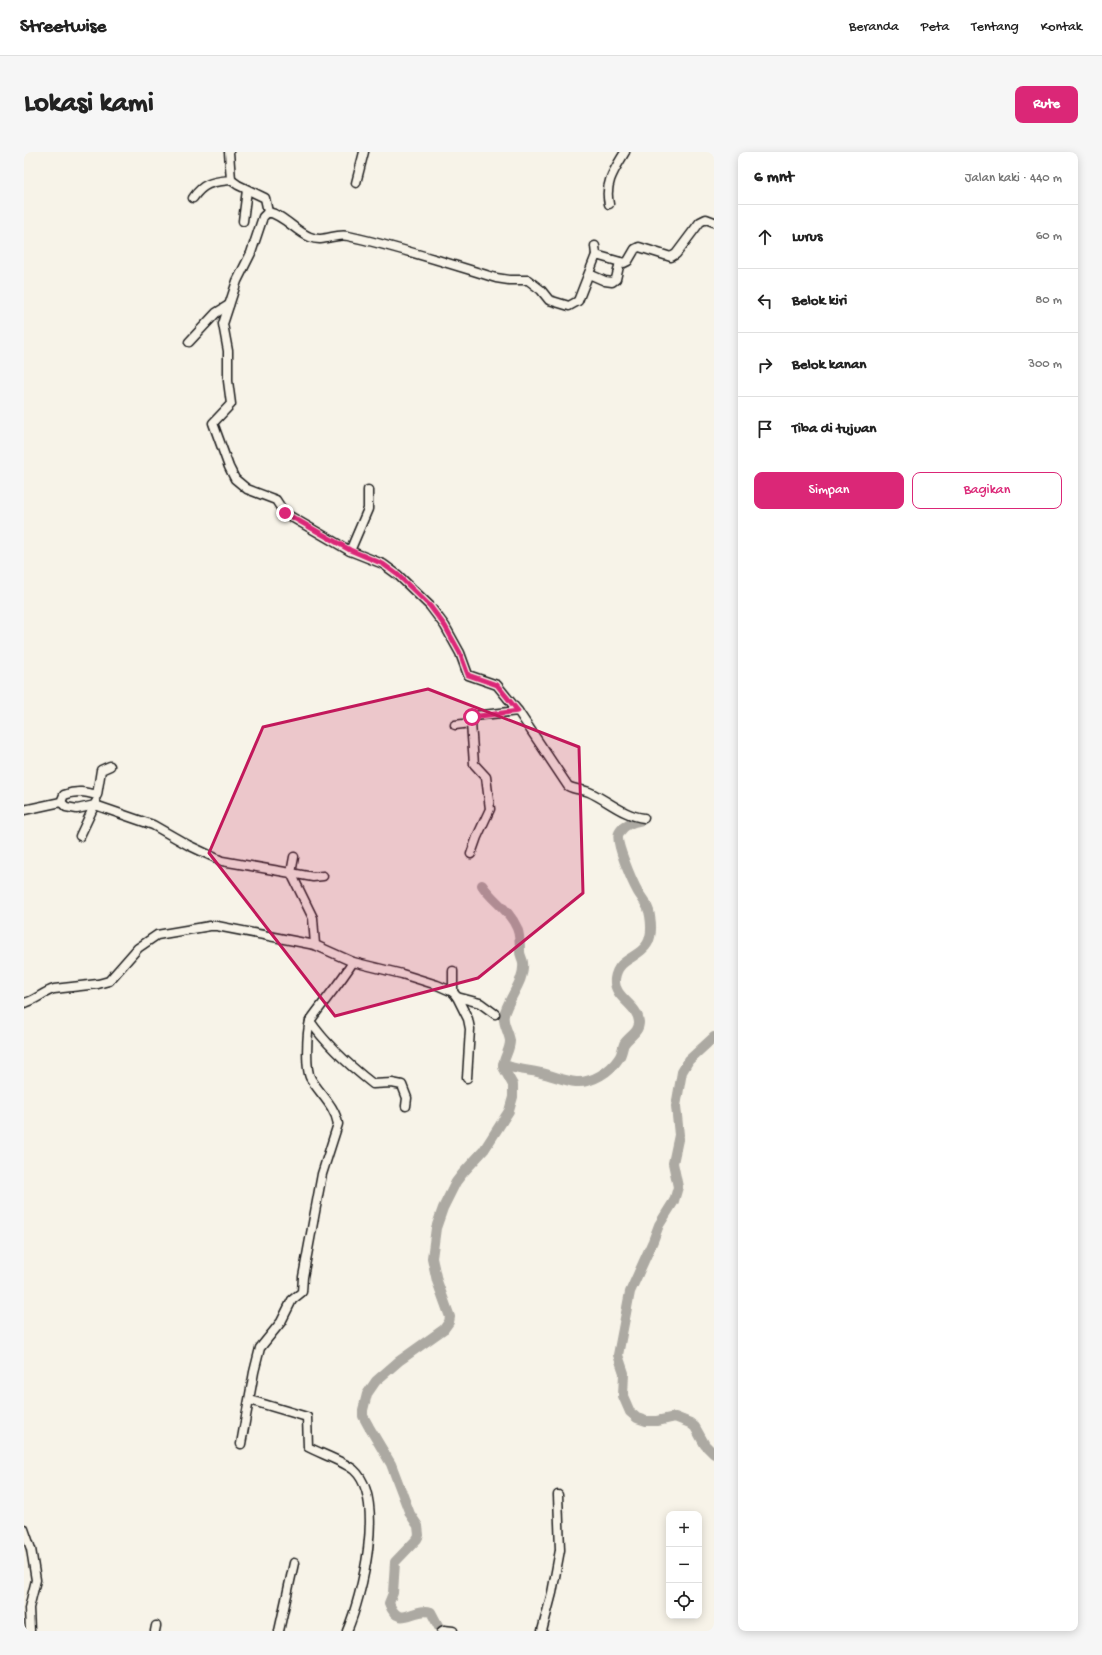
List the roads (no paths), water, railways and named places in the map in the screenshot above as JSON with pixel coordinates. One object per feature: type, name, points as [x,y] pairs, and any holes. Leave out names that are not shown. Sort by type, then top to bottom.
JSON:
[{"type":"street","points":[[229,152],[231,180]]},
{"type":"street","points":[[356,182],[364,152]]},
{"type":"street","points":[[609,204],[607,194],[608,182],[625,152]]},
{"type":"street","points":[[193,198],[198,191],[208,183],[231,180],[247,190],[265,198],[268,212]]},
{"type":"street","points":[[243,221],[247,190]]},
{"type":"street","points":[[268,212],[275,214],[306,235],[320,240],[339,235],[347,236],[387,245],[496,278],[528,280],[541,290],[548,299],[566,306],[572,305],[578,301],[596,255],[595,246]]},
{"type":"street","points":[[268,212],[263,217],[252,253],[237,281],[223,324],[228,351],[228,381],[231,404],[214,423],[229,467],[235,479],[243,486],[259,495],[274,499],[285,513],[350,550],[383,564],[398,575],[430,606],[445,626],[460,653],[466,673],[470,677],[497,685],[518,711],[568,786],[588,792],[634,816],[644,818]]},
{"type":"street","points":[[596,255],[624,263],[628,261],[637,248],[668,257],[674,255],[700,222],[706,219],[714,222]]},
{"type":"street","points":[[589,274],[605,281],[612,282],[616,279],[620,262]]},
{"type":"street","points":[[189,342],[216,313],[228,305]]},
{"type":"street","points":[[350,550],[366,513],[368,490]]},
{"type":"street","points":[[471,854],[477,836],[490,808],[486,777],[474,764],[471,723],[474,716],[518,711]]},
{"type":"street","points":[[455,725],[471,723]]},
{"type":"street","points":[[80,836],[95,805],[101,770],[110,766]]},
{"type":"street","points":[[61,802],[64,795],[76,791],[97,795]]},
{"type":"street","points":[[61,802],[66,807],[77,809],[95,805],[152,825],[188,845],[222,861],[313,878],[323,876]]},
{"type":"street","points":[[24,810],[61,802]]},
{"type":"street","points":[[294,857],[291,873],[313,918],[315,945]]},
{"type":"street","points":[[24,1003],[32,1001],[54,989],[98,984],[109,981],[138,948],[157,936],[217,926],[315,945],[353,962],[402,974],[455,995],[480,1003],[495,1014]]},
{"type":"street","points":[[241,1444],[254,1372],[260,1348],[281,1322],[292,1300],[302,1292],[303,1277],[322,1174],[338,1124],[333,1108],[310,1077],[307,1040],[310,1021],[319,1007],[345,976],[353,962]]},
{"type":"street","points":[[454,970],[455,995],[468,1019],[470,1029],[467,1078]]},
{"type":"street","points":[[310,1021],[336,1052],[373,1084],[402,1085],[407,1098],[406,1106]]},
{"type":"street","points":[[250,1400],[307,1417],[308,1447],[354,1469],[364,1484],[369,1511],[369,1547],[354,1615],[347,1631]]},
{"type":"street","points":[[542,1631],[552,1593],[560,1550],[558,1495]]},
{"type":"street","points":[[24,1529],[36,1580],[29,1607],[30,1631]]},
{"type":"street","points":[[279,1631],[294,1563]]},
{"type":"street","points":[[443,1630],[453,1631]]},
{"type":"waterway","points":[[503,1064],[512,1068],[536,1072],[576,1082],[588,1081],[600,1076],[611,1068],[621,1055],[626,1041],[636,1032],[639,1026],[638,1016],[635,1010],[621,996],[615,986],[615,979],[618,970],[623,963],[643,949],[648,941],[651,931],[650,916],[646,903],[638,892],[628,871],[621,853],[618,837],[619,833],[626,825],[642,820]]},
{"type":"waterway","points":[[441,1631],[431,1612],[419,1612],[402,1617],[393,1611],[389,1603],[393,1593],[395,1562],[417,1539],[419,1535],[418,1526],[410,1514],[391,1464],[363,1416],[363,1410],[367,1394],[376,1381],[399,1361],[444,1329],[449,1322],[450,1317],[437,1281],[432,1258],[436,1228],[443,1208],[456,1182],[484,1150],[509,1111],[513,1097],[513,1085],[503,1067],[510,1041],[504,1015],[519,983],[523,970],[523,962],[520,953],[519,936],[514,921],[482,885]]},
{"type":"waterway","points":[[714,1037],[689,1060],[682,1072],[676,1106],[679,1135],[673,1163],[678,1187],[674,1201],[659,1225],[630,1292],[618,1355],[624,1373],[623,1396],[630,1412],[637,1418],[646,1421],[657,1421],[675,1417],[690,1423],[695,1427],[705,1445],[714,1454]]}]
